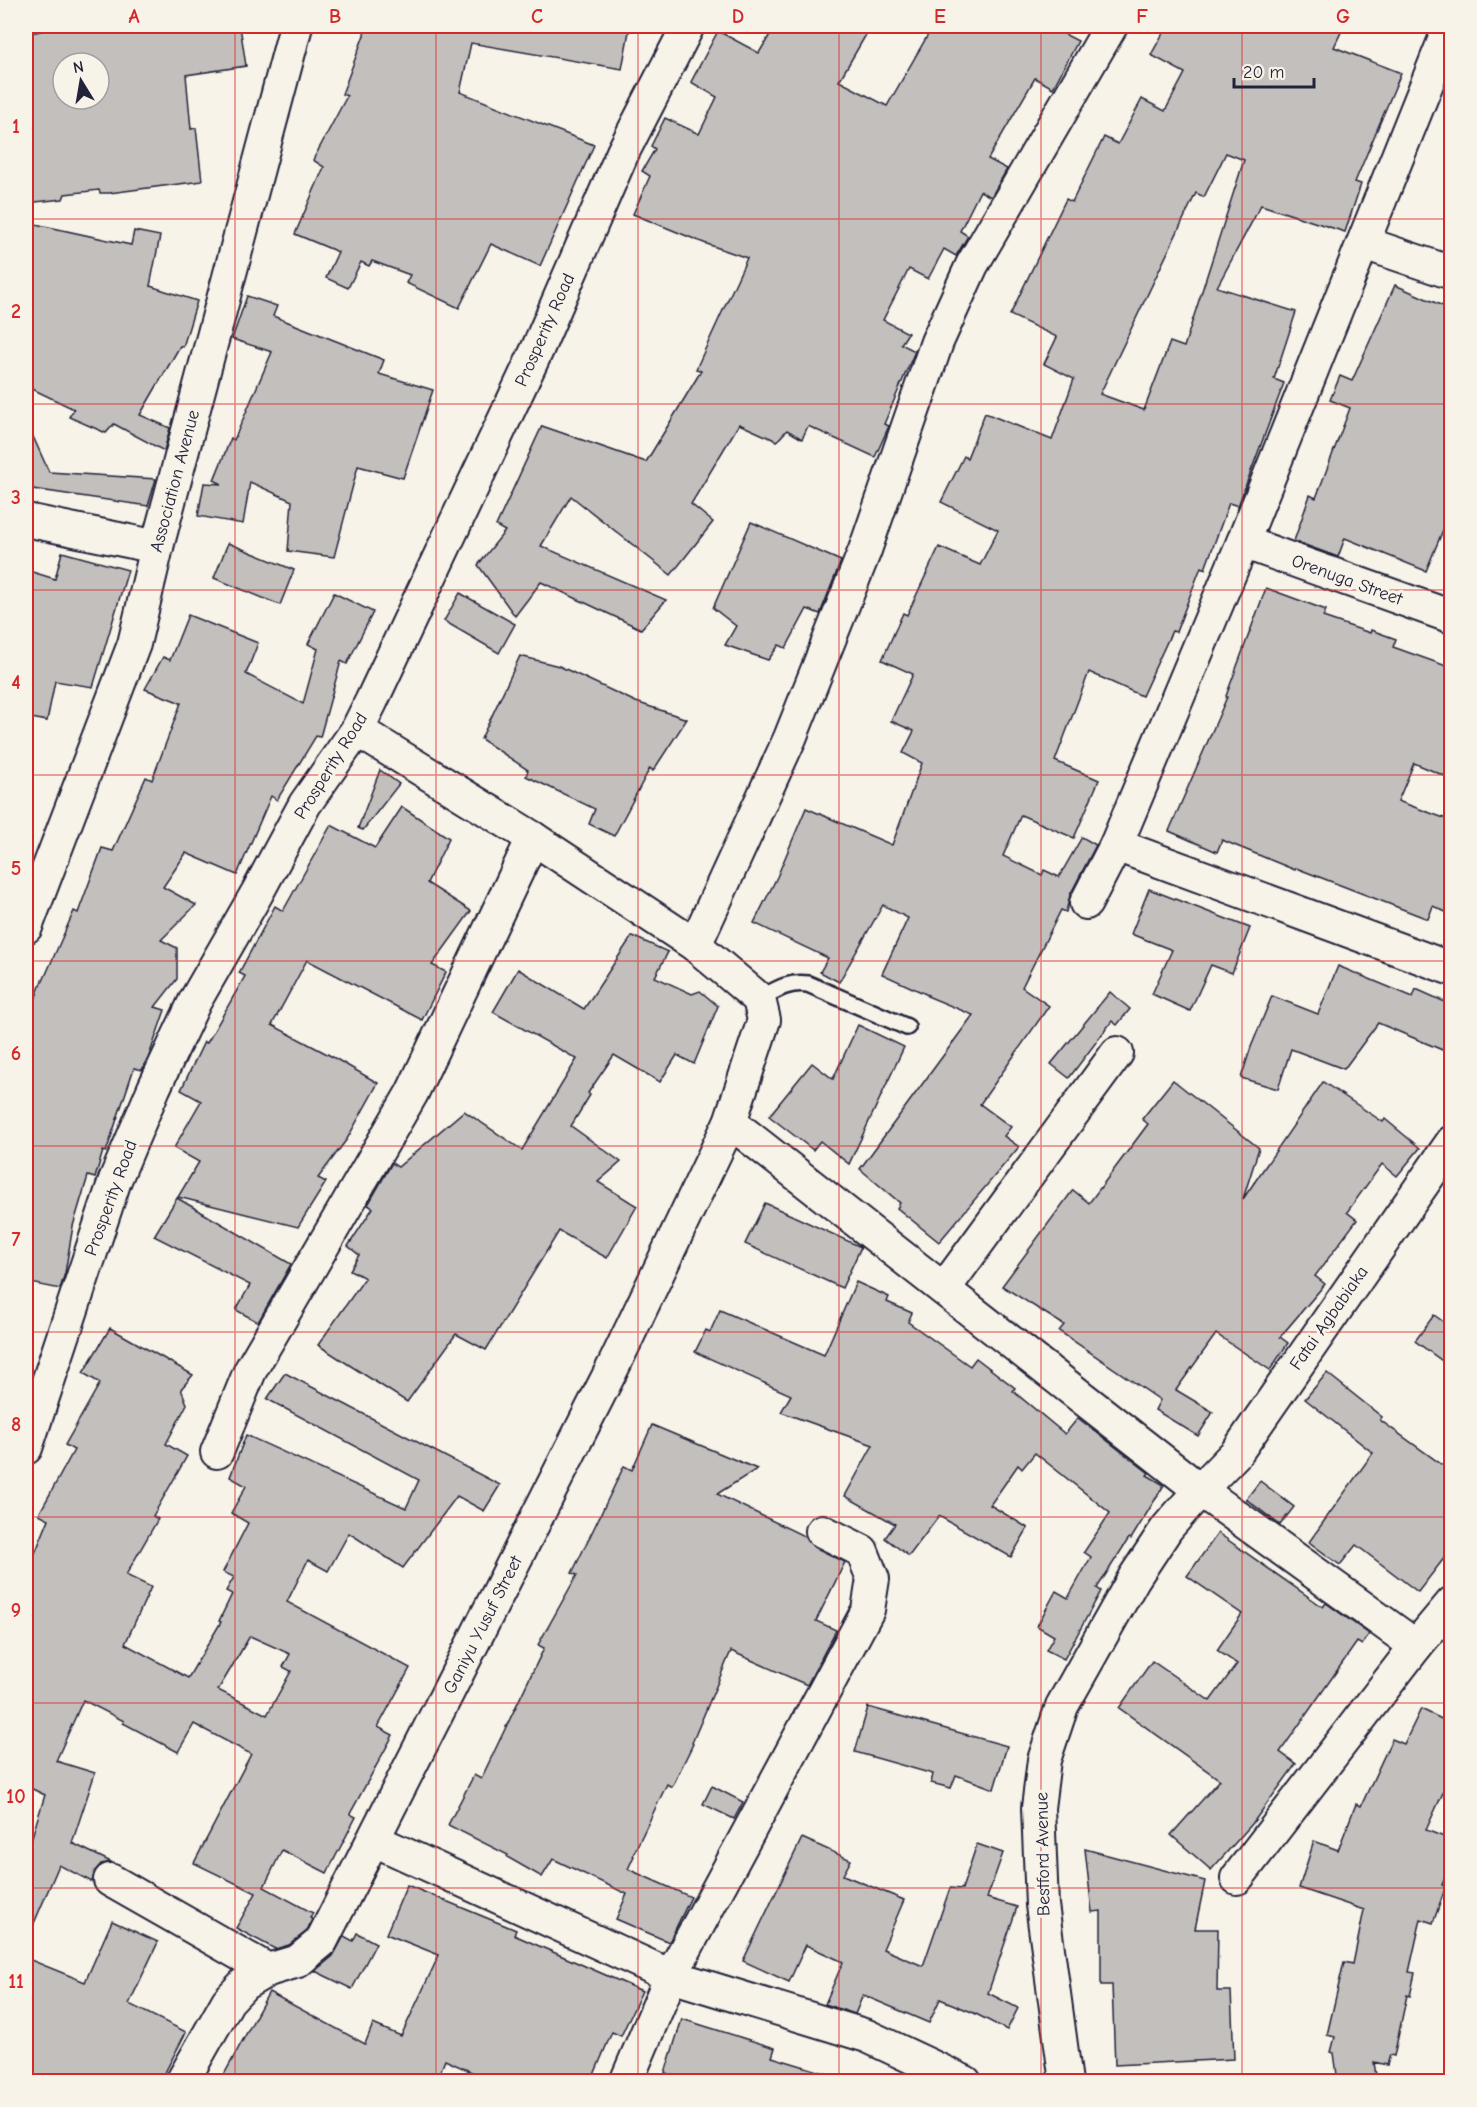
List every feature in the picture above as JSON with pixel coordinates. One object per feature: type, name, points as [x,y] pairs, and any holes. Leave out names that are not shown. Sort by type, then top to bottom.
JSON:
[{"type":"street","name":"Association Avenue","points":[[26,927],[37,865],[134,644],[296,26]]},
{"type":"street","name":"Prosperity Road","points":[[26,1448],[115,1179],[154,1088],[195,1001],[257,893],[304,804],[357,730],[537,350],[623,152],[688,26]]},
{"type":"street","points":[[695,945],[790,738],[865,550],[937,342],[972,265],[1111,26]]},
{"type":"street","points":[[1086,903],[1116,845],[1243,542],[1450,26]]},
{"type":"street","points":[[1364,243],[1452,273]]},
{"type":"street","points":[[26,520],[158,547]]},
{"type":"street","name":"Orenuga Street","points":[[1243,542],[1452,617]]},
{"type":"street","points":[[357,730],[533,838],[695,945],[759,999]]},
{"type":"street","points":[[217,1452],[250,1371],[412,1093],[533,838]]},
{"type":"street","points":[[1116,845],[1452,969]]},
{"type":"street","name":"Ganiyu Yusuf Street","points":[[182,2082],[228,2001],[244,1984],[268,1970],[298,1961],[321,1941],[615,1363],[730,1122],[764,1020],[759,999]]},
{"type":"street","points":[[944,1289],[1117,1053]]},
{"type":"street","points":[[730,1122],[1200,1490],[1416,1646]]},
{"type":"street","name":"Fatai Agbabiaka","points":[[1200,1490],[1237,1452],[1452,1142]]},
{"type":"street","name":"Bestford Avenue","points":[[1066,2082],[1042,1905],[1038,1808],[1044,1760],[1062,1706],[1134,1578],[1167,1528],[1200,1490]]},
{"type":"street","points":[[626,2082],[671,1976],[868,1610],[873,1579],[862,1551],[822,1531]]},
{"type":"street","points":[[1237,1878],[1416,1646],[1452,1603]]},
{"type":"street","points":[[374,1840],[671,1976],[867,2036],[964,2082]]},
{"type":"street","points":[[110,1880],[268,1970]]},
{"type":"lane","points":[[759,999],[788,984],[798,982],[808,984],[907,1027]]},
{"type":"building","points":[[64,26],[240,26],[246,66],[186,75],[191,129],[196,128],[202,181],[109,193],[100,193],[99,190],[65,194],[63,199],[26,203],[26,34]]},
{"type":"building","points":[[365,26],[630,26],[622,69],[471,43],[460,92],[594,145],[540,266],[491,244],[459,308],[406,283],[410,275],[372,261],[369,266],[361,262],[348,288],[326,278],[338,252],[295,234],[324,167],[313,160],[347,96],[342,94],[364,35]]},
{"type":"building","points":[[775,26],[871,26],[839,81],[887,106],[933,26],[1049,26],[1078,41],[1053,88],[1035,78],[988,159],[1007,169],[991,197],[980,191],[960,231],[968,236],[956,256],[944,249],[928,279],[909,269],[883,320],[908,333],[901,344],[915,351],[884,424],[889,426],[875,457],[808,426],[802,439],[787,430],[777,441],[739,424],[691,504],[713,522],[671,575],[571,496],[541,546],[666,600],[641,629],[541,582],[515,616],[478,565],[505,531],[496,526],[542,426],[646,462],[701,371],[696,369],[747,258],[633,214],[650,176],[642,171],[655,149],[651,146],[665,118],[699,134],[717,97],[691,82],[718,31],[759,53]]},
{"type":"building","points":[[1167,26],[1344,26],[1334,47],[1401,73],[1355,182],[1361,184],[1345,232],[1261,205],[1217,287],[1296,312],[1274,379],[1284,383],[1238,506],[1229,503],[1205,569],[1201,567],[1176,632],[1172,631],[1142,696],[1089,672],[1055,761],[1099,780],[1074,838],[1021,815],[1003,856],[1042,875],[1044,870],[1059,877],[1082,837],[1096,845],[1070,895],[1066,912],[1061,910],[1022,987],[1049,1006],[980,1104],[1011,1127],[1004,1136],[1019,1147],[939,1242],[897,1208],[900,1203],[860,1169],[973,1015],[882,974],[908,918],[883,905],[839,982],[820,972],[828,958],[754,923],[777,877],[806,808],[892,845],[922,763],[903,753],[914,731],[891,721],[913,674],[882,660],[903,613],[907,615],[939,547],[980,565],[998,530],[941,502],[964,456],[967,458],[985,413],[1052,440],[1074,379],[1044,364],[1057,337],[1010,315],[1066,199],[1072,202],[1104,137],[1118,144],[1142,99],[1165,111],[1185,73],[1151,55]],"holes":[[[1226,153],[1244,160],[1184,347],[1170,342],[1144,410],[1100,394],[1196,193],[1204,197]]]},
{"type":"building","points":[[26,222],[131,245],[134,231],[160,236],[150,286],[197,301],[183,347],[180,346],[140,415],[170,428],[164,451],[114,424],[106,433],[69,417],[74,409],[26,386]]},
{"type":"building","points":[[1395,285],[1452,310],[1452,508],[1426,571],[1345,538],[1338,557],[1294,541],[1310,495],[1316,498],[1350,408],[1330,400],[1340,376],[1352,381]]},
{"type":"building","points":[[247,296],[277,306],[273,316],[384,360],[379,374],[433,390],[403,478],[358,466],[334,557],[288,551],[292,501],[250,482],[243,524],[198,516],[204,483],[222,484],[214,480],[231,438],[234,440],[272,352],[232,339]]},
{"type":"building","points":[[26,421],[49,472],[156,479],[148,506],[26,488]]},
{"type":"building","points":[[751,522],[841,561],[820,614],[807,609],[786,648],[779,645],[768,660],[725,645],[736,626],[713,608]]},
{"type":"building","points":[[228,543],[294,570],[280,605],[214,578]]},
{"type":"building","points":[[62,552],[128,570],[93,687],[55,681],[47,721],[26,717],[26,570],[55,579]]},
{"type":"building","points":[[1266,588],[1326,610],[1323,617],[1396,639],[1393,647],[1452,668],[1452,779],[1414,763],[1398,801],[1452,821],[1452,915],[1433,906],[1428,919],[1296,868],[1295,870],[1222,840],[1217,852],[1169,831],[1227,697]]},
{"type":"building","points":[[334,593],[373,612],[347,664],[341,661],[320,737],[316,736],[277,800],[271,796],[237,875],[186,853],[163,887],[196,905],[161,940],[177,948],[177,979],[155,1007],[165,1010],[149,1056],[142,1070],[134,1068],[95,1178],[88,1176],[73,1226],[60,1289],[26,1282],[26,1025],[42,980],[74,911],[78,913],[102,848],[113,851],[146,777],[152,780],[181,703],[145,689],[163,657],[170,660],[188,615],[258,643],[246,674],[303,704],[318,649],[308,644]]},
{"type":"building","points":[[460,593],[515,624],[499,653],[444,621]]},
{"type":"building","points":[[520,656],[559,666],[636,702],[687,719],[653,771],[650,768],[614,836],[589,824],[595,809],[526,776],[528,770],[481,739]]},
{"type":"building","points":[[380,770],[399,784],[363,830],[358,828]]},
{"type":"building","points":[[402,807],[449,838],[427,883],[471,911],[432,965],[446,972],[422,1020],[307,960],[272,1025],[378,1083],[347,1139],[318,1178],[326,1182],[298,1227],[178,1197],[199,1162],[174,1148],[201,1101],[181,1090],[204,1042],[207,1043],[245,976],[239,973],[275,906],[283,911],[331,825],[375,848]]},
{"type":"building","points":[[1149,889],[1250,928],[1232,973],[1211,965],[1190,1011],[1152,994],[1172,950],[1131,934]]},
{"type":"building","points":[[632,936],[668,952],[655,977],[692,994],[700,991],[718,1006],[694,1064],[677,1055],[660,1082],[614,1055],[588,1093],[590,1095],[571,1126],[621,1162],[598,1182],[637,1206],[607,1258],[559,1231],[486,1350],[456,1334],[407,1402],[318,1345],[365,1278],[350,1270],[359,1255],[348,1246],[373,1208],[368,1205],[392,1163],[398,1167],[464,1111],[522,1150],[577,1059],[493,1012],[518,969],[584,1009]]},
{"type":"building","points":[[1338,966],[1413,997],[1416,989],[1452,1005],[1452,1054],[1378,1023],[1344,1069],[1291,1049],[1278,1089],[1241,1078],[1272,996],[1318,1014]]},
{"type":"building","points":[[1110,992],[1130,1009],[1117,1025],[1112,1021],[1069,1078],[1051,1064]]},
{"type":"building","points":[[858,1025],[904,1047],[849,1164],[820,1141],[813,1150],[769,1116],[812,1063],[833,1079]]},
{"type":"building","points":[[1173,1080],[1259,1148],[1243,1199],[1323,1082],[1383,1122],[1385,1119],[1420,1148],[1397,1176],[1382,1164],[1347,1212],[1357,1220],[1315,1276],[1325,1284],[1280,1337],[1288,1343],[1270,1370],[1216,1334],[1176,1390],[1213,1412],[1198,1436],[1155,1410],[1160,1400],[1059,1331],[1064,1325],[1002,1286],[1073,1190],[1089,1203],[1148,1124],[1142,1119]]},
{"type":"building","points":[[177,1198],[291,1264],[258,1322],[236,1310],[250,1285],[154,1236]]},
{"type":"building","points":[[765,1203],[861,1247],[842,1288],[745,1244]]},
{"type":"building","points":[[856,1282],[889,1297],[887,1302],[912,1313],[908,1322],[970,1366],[976,1358],[1015,1388],[1013,1391],[1065,1434],[1078,1418],[1149,1473],[1147,1475],[1164,1485],[1097,1588],[1101,1591],[1064,1659],[1046,1650],[1054,1636],[1037,1626],[1056,1591],[1068,1598],[1091,1557],[1084,1552],[1110,1513],[1035,1453],[1022,1469],[1018,1465],[990,1505],[1028,1528],[1011,1557],[939,1516],[909,1556],[885,1538],[895,1524],[845,1496],[873,1445],[781,1412],[791,1395],[695,1352],[706,1330],[710,1332],[720,1310],[824,1355]]},
{"type":"building","points":[[1434,1315],[1452,1328],[1452,1368],[1415,1341]]},
{"type":"building","points":[[110,1328],[193,1375],[181,1389],[187,1404],[166,1444],[187,1456],[153,1516],[158,1519],[126,1575],[151,1587],[125,1644],[188,1678],[221,1622],[219,1621],[232,1594],[226,1591],[234,1577],[223,1572],[248,1523],[231,1513],[246,1486],[230,1477],[246,1435],[406,1508],[419,1480],[267,1399],[285,1373],[500,1485],[484,1511],[457,1496],[403,1568],[349,1533],[328,1571],[308,1560],[287,1602],[410,1668],[378,1727],[393,1735],[350,1814],[356,1817],[327,1873],[282,1850],[264,1887],[313,1913],[307,1931],[289,1945],[275,1949],[236,1928],[256,1893],[194,1863],[251,1754],[194,1724],[178,1752],[83,1700],[56,1761],[95,1773],[72,1843],[111,1862],[101,1864],[95,1871],[92,1882],[59,1865],[26,1942],[26,1856],[45,1795],[26,1786],[26,1563],[31,1563],[49,1519],[39,1514],[74,1450],[65,1445],[100,1383],[83,1373]],"holes":[[[250,1636],[290,1654],[283,1667],[291,1671],[267,1715],[218,1690]]]},
{"type":"building","points":[[1327,1373],[1382,1417],[1380,1420],[1452,1472],[1452,1548],[1418,1592],[1356,1545],[1340,1565],[1309,1542],[1373,1453],[1305,1399]]},
{"type":"building","points":[[652,1425],[757,1469],[717,1494],[806,1537],[814,1547],[845,1562],[816,1621],[836,1630],[807,1685],[731,1651],[693,1744],[672,1787],[667,1784],[633,1855],[628,1869],[691,1897],[669,1942],[616,1919],[627,1894],[553,1859],[542,1877],[507,1857],[508,1855],[448,1825],[474,1775],[481,1779],[544,1648],[538,1645],[577,1575],[572,1573],[624,1466],[632,1470]]},
{"type":"building","points":[[1260,1481],[1294,1507],[1280,1525],[1246,1499]]},
{"type":"building","points":[[1218,1533],[1323,1607],[1326,1603],[1369,1634],[1362,1645],[1357,1642],[1280,1752],[1296,1764],[1252,1824],[1211,1870],[1171,1835],[1220,1780],[1119,1708],[1152,1661],[1210,1701],[1237,1664],[1217,1650],[1242,1614],[1187,1576]]},
{"type":"building","points":[[868,1707],[1007,1746],[994,1789],[956,1775],[951,1788],[931,1783],[933,1774],[855,1752]]},
{"type":"building","points":[[1421,1709],[1452,1724],[1452,1773],[1426,1830],[1452,1840],[1452,1860],[1442,1885],[1446,1886],[1433,1923],[1421,1919],[1409,1972],[1415,1973],[1410,1996],[1407,1995],[1394,2056],[1390,2055],[1387,2065],[1374,2062],[1377,2082],[1338,2082],[1334,2053],[1331,2052],[1335,2037],[1327,2035],[1344,1962],[1353,1964],[1364,1910],[1299,1888],[1314,1841],[1338,1850],[1356,1804],[1361,1806],[1392,1739],[1404,1744]]},
{"type":"building","points":[[712,1786],[743,1802],[734,1819],[703,1804]]},
{"type":"building","points":[[802,1838],[851,1860],[843,1875],[904,1900],[883,1949],[923,1966],[950,1888],[962,1889],[977,1844],[1003,1853],[987,1898],[1017,1907],[988,1993],[1018,2008],[1007,2030],[940,1999],[929,2023],[863,1995],[855,2014],[825,2004],[843,1962],[806,1945],[789,1982],[743,1961]]},
{"type":"building","points":[[1085,1849],[1205,1881],[1195,1929],[1218,1929],[1217,1991],[1231,1991],[1234,2059],[1115,2065],[1112,1985],[1101,1985],[1101,1911],[1092,1912]]},
{"type":"building","points":[[407,1885],[516,1930],[514,1935],[642,1991],[621,2036],[612,2032],[591,2082],[494,2082],[445,2060],[436,2082],[220,2082],[269,1992],[365,2044],[373,2024],[401,2036],[439,1955],[386,1934]]},
{"type":"building","points":[[112,1921],[158,1942],[129,2004],[186,2032],[160,2082],[26,2082],[26,1958],[85,1982]]},
{"type":"building","points":[[357,1933],[376,1943],[352,1989],[315,1971],[333,1956],[344,1936],[353,1941]]},
{"type":"building","points":[[682,2019],[775,2048],[772,2057],[835,2076],[834,2082],[694,2082],[665,2073]]}]
